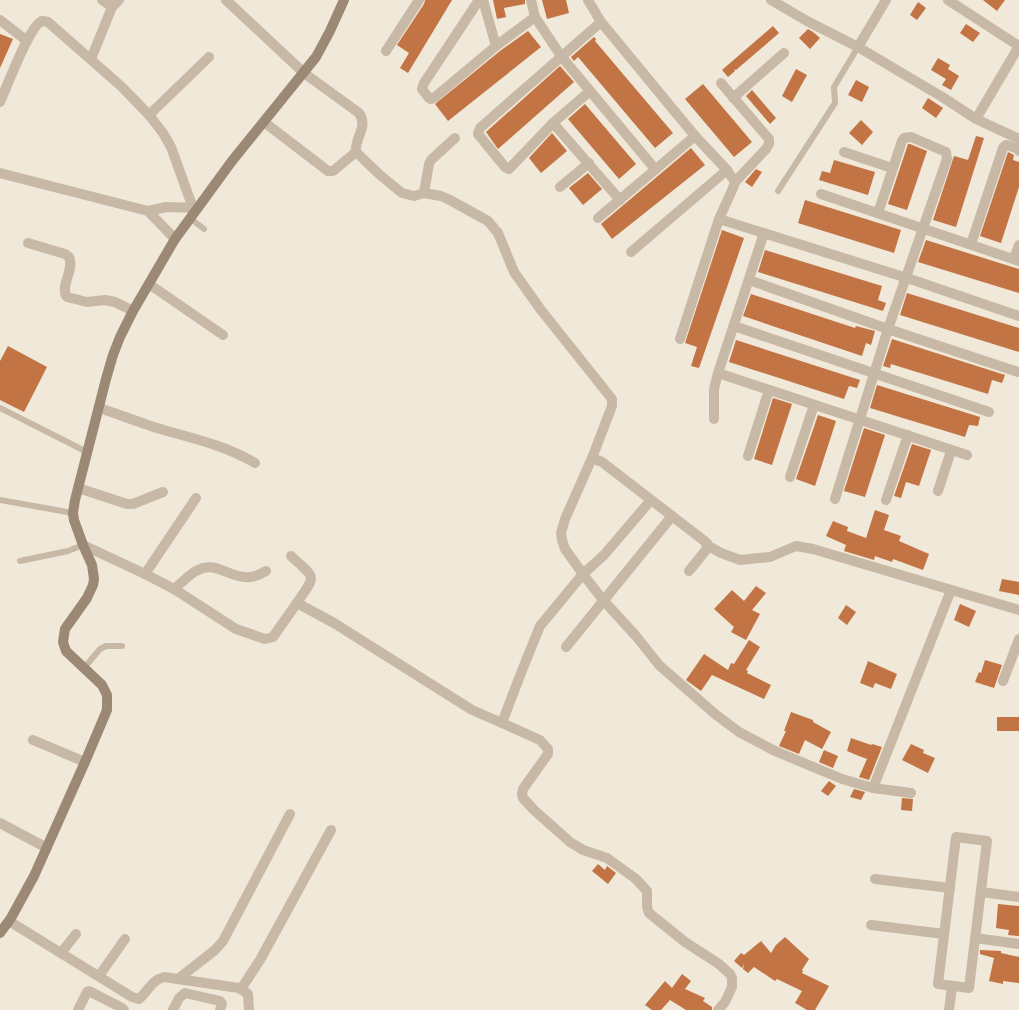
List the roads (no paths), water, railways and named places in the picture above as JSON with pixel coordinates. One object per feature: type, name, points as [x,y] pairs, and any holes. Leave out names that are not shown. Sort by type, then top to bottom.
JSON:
[{"type":"street","points":[[91,59],[116,4],[102,0]]},
{"type":"street","points":[[226,0],[304,73],[360,114],[363,119],[363,126],[356,144],[356,152],[380,175],[402,193],[414,196],[424,193],[448,199],[488,221],[500,238],[514,272],[540,310],[612,399],[612,406],[592,458],[565,519],[561,533],[562,540],[566,549],[583,574],[603,600],[632,630],[659,665],[715,714],[739,732],[775,751],[842,779],[873,788],[911,793]]},
{"type":"street","points":[[249,1010],[248,994],[241,989],[164,977],[155,980],[144,995],[139,999],[132,997],[61,953],[3,926],[34,876],[107,710],[108,700],[106,690],[66,651],[63,645],[63,638],[67,624],[87,598],[93,585],[94,572],[83,545],[73,513],[87,452],[113,355],[133,311],[175,239],[232,161],[304,73],[323,45],[344,0]]},
{"type":"street","points":[[386,51],[419,0]]},
{"type":"street","points":[[479,0],[424,83],[422,91],[430,98],[435,97],[496,46],[535,17]]},
{"type":"street","points":[[483,0],[496,46]]},
{"type":"street","points":[[531,0],[535,17],[561,56],[655,169]]},
{"type":"street","points":[[588,0],[601,22],[695,136],[727,170],[735,182]]},
{"type":"street","points":[[771,0],[807,21],[858,47],[944,98],[976,119],[1019,139]]},
{"type":"street","points":[[858,47],[886,0]]},
{"type":"street","points":[[948,0],[1019,46],[976,119]]},
{"type":"street","points":[[0,20],[27,41]]},
{"type":"street","points":[[0,102],[27,41],[38,23],[46,21],[91,59],[149,115],[163,133],[171,147],[194,211]]},
{"type":"street","points":[[590,91],[553,123],[509,169],[505,167],[478,134],[480,128],[601,22]]},
{"type":"street","points":[[733,98],[784,53]]},
{"type":"street","points":[[149,115],[209,57]]},
{"type":"street","points":[[680,339],[719,219],[735,182],[769,144],[769,139],[721,83]]},
{"type":"street","points":[[264,122],[328,171],[333,171],[356,152]]},
{"type":"street","points":[[553,123],[620,200]]},
{"type":"street","points":[[598,218],[695,136]]},
{"type":"street","points":[[835,500],[888,329],[907,278],[947,159],[947,154],[944,150],[911,137],[906,137],[902,141],[892,168],[878,213]]},
{"type":"street","points":[[424,193],[431,160],[456,138]]},
{"type":"street","points":[[971,244],[1003,148],[1006,145],[1016,148],[1019,151]]},
{"type":"street","points":[[844,152],[892,168]]},
{"type":"street","points":[[560,187],[589,163]]},
{"type":"street","points":[[631,252],[727,170]]},
{"type":"street","points":[[0,173],[148,211],[166,207],[194,211]]},
{"type":"street","points":[[821,194],[1016,260],[1019,246]]},
{"type":"street","points":[[148,211],[175,239]]},
{"type":"street","points":[[719,219],[907,278],[1019,316]]},
{"type":"street","points":[[714,419],[714,389],[718,373],[764,233]]},
{"type":"street","points":[[28,243],[65,254],[69,257],[71,266],[65,291],[67,297],[87,302],[105,300],[115,302],[133,311]]},
{"type":"street","points":[[749,280],[888,329],[1018,372]]},
{"type":"street","points":[[149,284],[223,335]]},
{"type":"street","points":[[734,326],[988,412]]},
{"type":"street","points":[[718,373],[908,435],[951,451],[967,455]]},
{"type":"street","points":[[748,456],[769,390]]},
{"type":"street","points":[[790,477],[814,405]]},
{"type":"street","points":[[99,408],[223,447],[240,454],[255,463]]},
{"type":"street","points":[[886,500],[908,435]]},
{"type":"street","points":[[938,491],[951,451]]},
{"type":"street","points":[[592,458],[602,462],[704,540],[707,545],[721,553],[740,560],[770,557],[792,547],[799,546],[1019,610]]},
{"type":"street","points":[[78,488],[124,504],[130,504],[164,492]]},
{"type":"street","points":[[145,574],[196,498]]},
{"type":"street","points":[[502,724],[540,626],[583,574],[604,555],[651,500]]},
{"type":"street","points":[[566,647],[672,516]]},
{"type":"street","points":[[83,545],[174,589],[224,623],[236,629],[265,639],[273,637],[311,583],[312,577],[310,573],[291,556]]},
{"type":"street","points":[[689,570],[706,550],[707,545]]},
{"type":"street","points":[[174,589],[198,570],[205,567],[214,568],[247,578],[258,576],[266,571]]},
{"type":"street","points":[[873,788],[951,590]]},
{"type":"street","points":[[297,604],[334,623],[472,710],[540,740],[548,749],[548,754],[523,788],[523,798],[534,810],[576,846],[583,850],[607,858],[636,879],[647,891],[649,913],[675,934],[719,964],[730,974],[732,978],[732,987],[725,1002],[718,1010]]},
{"type":"street","points":[[1003,681],[1019,638]]},
{"type":"street","points":[[33,740],[85,762]]},
{"type":"street","points":[[178,979],[215,950],[223,941],[290,814]]},
{"type":"street","points":[[0,822],[47,848]]},
{"type":"street","points":[[241,989],[260,960],[332,830]]},
{"type":"street","points":[[956,837],[987,841],[969,988],[938,984],[950,888],[956,837]]},
{"type":"street","points":[[876,879],[950,888]]},
{"type":"street","points":[[981,892],[1019,897]]},
{"type":"street","points":[[871,925],[944,934]]},
{"type":"street","points":[[61,953],[76,934]]},
{"type":"street","points":[[975,938],[1019,944]]},
{"type":"street","points":[[99,976],[125,939]]},
{"type":"street","points":[[949,1010],[952,986]]},
{"type":"street","points":[[78,1010],[87,992],[89,991],[124,1010]]},
{"type":"street","points":[[173,1010],[179,998],[185,993],[220,1001],[222,1004],[220,1010]]},
{"type":"lane","points":[[778,191],[835,103],[834,87],[858,47]]},
{"type":"lane","points":[[194,211],[204,229]]},
{"type":"lane","points":[[0,408],[87,452]]},
{"type":"lane","points":[[0,500],[73,513]]},
{"type":"lane","points":[[20,561],[83,545]]},
{"type":"lane","points":[[84,668],[100,649],[106,646],[122,646]]}]
